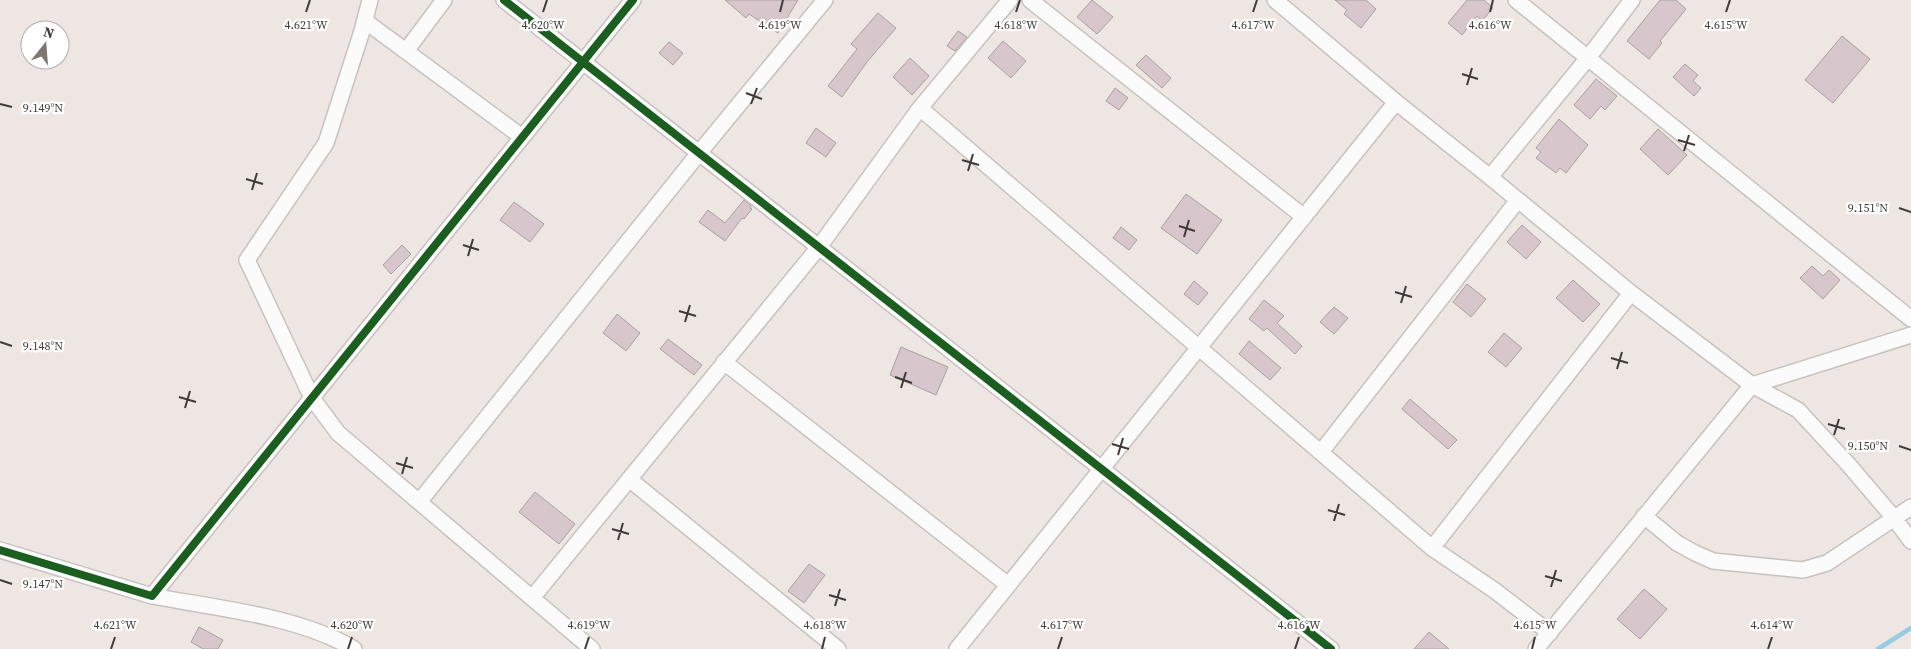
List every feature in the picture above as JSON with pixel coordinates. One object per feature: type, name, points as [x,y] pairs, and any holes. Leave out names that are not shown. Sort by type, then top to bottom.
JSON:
[{"type":"street","points":[[370,0],[326,143],[247,260],[312,398],[338,433],[592,649]]},
{"type":"street","points":[[406,51],[444,0]]},
{"type":"street","points":[[504,0],[1331,649]]},
{"type":"street","points":[[152,596],[633,0]]},
{"type":"street","points":[[419,502],[698,153],[825,0]]},
{"type":"street","points":[[532,598],[819,247],[920,108],[1010,0]]},
{"type":"street","points":[[1030,0],[1304,217]]},
{"type":"street","points":[[1275,0],[1396,102],[1631,293],[1752,385],[1798,410],[1848,464],[1911,541]]},
{"type":"street","points":[[1516,0],[1911,319]]},
{"type":"street","points":[[1490,177],[1588,58],[1632,0]]},
{"type":"street","points":[[365,21],[522,138]]},
{"type":"street","points":[[956,649],[1396,102]]},
{"type":"street","points":[[920,108],[1432,548],[1494,590],[1550,633]]},
{"type":"street","points":[[1321,452],[1518,200]]},
{"type":"street","points":[[1432,548],[1631,293]]},
{"type":"street","points":[[1536,649],[1752,385],[1911,335]]},
{"type":"street","points":[[724,362],[1008,585]]},
{"type":"street","points":[[629,479],[838,649]]},
{"type":"street","points":[[1644,516],[1677,543],[1694,553],[1713,560],[1802,570],[1827,562],[1911,507]]},
{"type":"street","points":[[0,550],[152,596],[270,618],[338,640],[354,649]]},
{"type":"building","points":[[725,0],[798,0],[778,33],[749,14],[746,18]]},
{"type":"building","points":[[1092,0],[1113,17],[1097,34],[1077,17]]},
{"type":"building","points":[[1335,0],[1366,0],[1376,9],[1361,28],[1344,14],[1347,10]]},
{"type":"building","points":[[1467,0],[1484,0],[1493,8],[1482,21],[1477,16],[1462,35],[1448,23]]},
{"type":"building","points":[[1660,0],[1676,0],[1686,9],[1660,41],[1662,43],[1649,59],[1627,41]]},
{"type":"building","points":[[878,13],[896,28],[867,62],[842,97],[828,86],[857,49],[851,44]]},
{"type":"building","points":[[958,31],[967,37],[955,51],[947,46]]},
{"type":"building","points":[[1842,36],[1870,59],[1833,103],[1805,80]]},
{"type":"building","points":[[1003,41],[1026,61],[1011,78],[988,58]]},
{"type":"building","points":[[669,42],[683,53],[673,65],[659,53]]},
{"type":"building","points":[[1146,55],[1171,78],[1162,88],[1136,65]]},
{"type":"building","points":[[910,58],[929,76],[912,95],[893,77]]},
{"type":"building","points":[[1685,64],[1698,75],[1693,81],[1701,88],[1694,96],[1673,77]]},
{"type":"building","points":[[1596,79],[1617,96],[1605,110],[1601,106],[1590,119],[1574,105]]},
{"type":"building","points":[[1115,88],[1128,98],[1119,110],[1106,101]]},
{"type":"building","points":[[1559,119],[1588,145],[1566,173],[1560,168],[1556,173],[1536,158],[1541,152],[1536,148]]},
{"type":"building","points":[[816,128],[836,143],[826,157],[806,143]]},
{"type":"building","points":[[1658,129],[1687,155],[1668,175],[1640,149]]},
{"type":"building","points":[[1186,194],[1222,220],[1197,254],[1161,228]]},
{"type":"building","points":[[744,200],[752,209],[744,219],[742,218],[725,241],[699,222],[708,210],[725,223]]},
{"type":"building","points":[[514,202],[544,224],[530,242],[500,220]]},
{"type":"building","points":[[1522,225],[1541,242],[1526,259],[1507,242]]},
{"type":"building","points":[[1121,227],[1137,240],[1129,250],[1113,238]]},
{"type":"building","points":[[402,245],[411,254],[391,274],[383,265]]},
{"type":"building","points":[[1812,266],[1823,276],[1829,270],[1840,280],[1823,299],[1800,278]]},
{"type":"building","points":[[1573,280],[1600,304],[1583,322],[1556,298]]},
{"type":"building","points":[[1194,281],[1208,293],[1198,305],[1184,294]]},
{"type":"building","points":[[1467,284],[1486,299],[1471,317],[1453,302]]},
{"type":"building","points":[[1264,300],[1284,316],[1277,323],[1302,346],[1295,354],[1267,328],[1264,331],[1249,319]]},
{"type":"building","points":[[1334,307],[1348,318],[1334,334],[1320,322]]},
{"type":"building","points":[[617,314],[640,333],[626,351],[603,333]]},
{"type":"building","points":[[1504,333],[1522,348],[1506,367],[1488,352]]},
{"type":"building","points":[[668,339],[702,365],[694,375],[660,349]]},
{"type":"building","points":[[1249,341],[1281,368],[1270,380],[1239,354]]},
{"type":"building","points":[[901,347],[948,367],[936,395],[890,375]]},
{"type":"building","points":[[1410,399],[1457,440],[1448,449],[1402,409]]},
{"type":"building","points":[[535,492],[575,524],[559,544],[519,512]]},
{"type":"building","points":[[809,564],[825,575],[804,603],[788,591]]},
{"type":"building","points":[[1644,589],[1667,609],[1640,639],[1617,619]]},
{"type":"building","points":[[199,627],[223,640],[218,649],[203,649],[191,642]]},
{"type":"building","points":[[1429,632],[1449,649],[1414,649]]},
{"type":"waterway","points":[[1878,649],[1911,628]]},
{"type":"cycle path","points":[[504,0],[1331,649]]},
{"type":"cycle path","points":[[0,550],[152,596],[633,0]]}]
